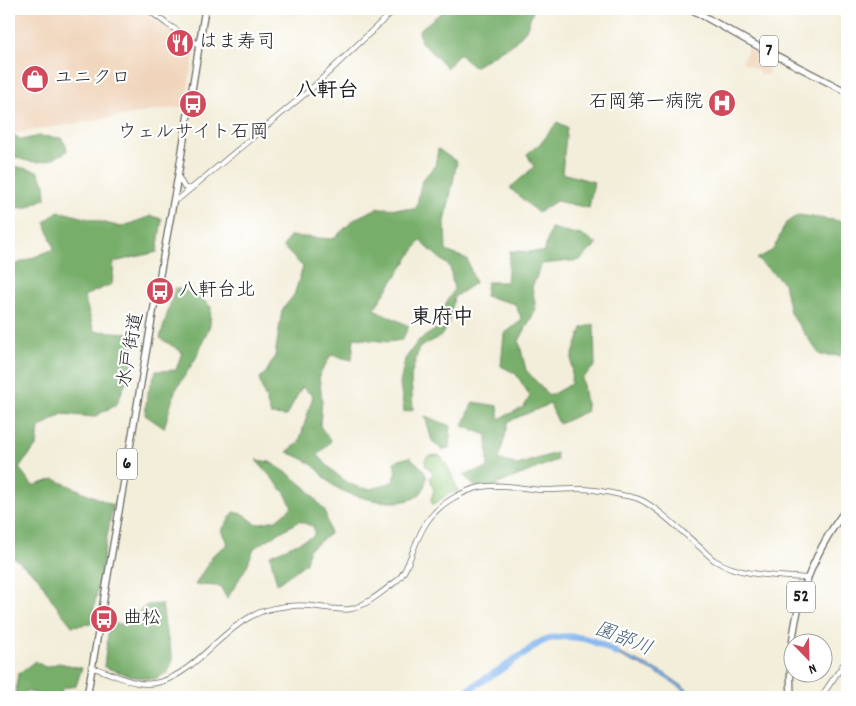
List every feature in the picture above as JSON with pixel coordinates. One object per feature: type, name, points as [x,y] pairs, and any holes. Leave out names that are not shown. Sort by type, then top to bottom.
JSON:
[{"type":"main road","name":"水戸街道","points":[[87,697],[174,201],[205,9]]},
{"type":"main road","name":"7","points":[[691,9],[847,92]]},
{"type":"main road","name":"52","points":[[791,697],[792,639],[807,578],[824,542],[847,508]]},
{"type":"street","points":[[147,9],[199,45]]},
{"type":"street","points":[[174,201],[311,89],[395,9]]},
{"type":"street","points":[[178,176],[184,187],[192,188]]},
{"type":"street","points":[[92,668],[145,684],[159,682],[174,677],[251,616],[294,605],[350,609],[362,605],[396,582],[404,571],[430,518],[447,502],[463,492],[490,486],[500,485],[544,490],[582,489],[639,499],[653,507],[714,560],[730,568],[752,573],[807,578]]},
{"type":"street","points":[[821,697],[847,659]]},
{"type":"shaded area","name":"ウェルサイト石岡","points":[[9,9],[139,9],[190,44],[194,54],[185,106],[10,134]]},
{"type":"shaded area","points":[[748,48],[769,59],[768,75],[759,74],[759,71],[742,62]]},
{"type":"green space","points":[[446,9],[533,9],[533,11],[526,30],[515,42],[474,67],[459,54],[447,68],[421,42],[419,30]]},
{"type":"green space","points":[[557,122],[567,127],[562,173],[594,182],[589,208],[556,201],[538,213],[510,188],[534,167],[527,154],[542,142]]},
{"type":"green space","points":[[9,131],[21,140],[39,136],[61,138],[66,145],[67,151],[60,156],[38,162],[17,158],[9,154]]},
{"type":"green space","points":[[438,149],[457,162],[445,222],[446,251],[467,259],[475,283],[454,297],[449,323],[441,336],[419,348],[411,376],[413,410],[404,412],[400,384],[405,359],[418,341],[439,327],[446,303],[454,290],[450,267],[420,241],[374,309],[409,326],[402,340],[388,342],[354,338],[352,360],[331,355],[319,376],[322,399],[320,426],[331,441],[318,455],[336,474],[351,484],[367,489],[376,488],[394,481],[396,472],[394,462],[402,459],[410,457],[423,469],[427,478],[419,495],[401,502],[376,501],[352,495],[334,486],[312,465],[287,452],[299,442],[313,396],[302,387],[286,416],[271,415],[259,379],[267,371],[275,356],[282,310],[294,295],[303,267],[283,247],[290,236],[333,239],[356,218],[378,208],[416,209],[422,180],[435,166]]},
{"type":"green space","points":[[9,165],[37,171],[45,184],[46,198],[26,208],[9,207]]},
{"type":"green space","points":[[58,211],[121,227],[151,216],[162,219],[157,252],[114,262],[112,284],[84,296],[94,331],[132,333],[133,364],[117,404],[94,417],[62,414],[39,428],[37,445],[19,468],[33,486],[54,479],[113,505],[91,624],[72,626],[54,603],[38,577],[9,555],[9,267],[54,249],[45,222]]},
{"type":"green space","points":[[798,215],[847,222],[847,356],[820,355],[790,313],[784,283],[757,259],[773,250],[786,223]]},
{"type":"green space","points":[[551,228],[581,235],[597,244],[580,260],[542,264],[532,287],[536,309],[519,341],[526,370],[549,396],[571,384],[572,357],[582,328],[594,324],[595,366],[582,378],[587,411],[559,424],[550,404],[509,421],[499,459],[517,465],[556,453],[557,460],[488,488],[474,486],[463,475],[488,468],[487,435],[463,426],[473,402],[498,406],[499,419],[524,407],[530,396],[516,374],[501,366],[504,334],[522,320],[515,304],[485,296],[487,282],[507,282],[510,251],[544,252]]},
{"type":"green space","points":[[175,288],[196,294],[211,307],[210,325],[196,358],[175,391],[164,428],[145,415],[147,395],[156,371],[176,370],[182,352],[160,338]]},
{"type":"green space","points":[[425,416],[451,426],[449,448],[442,450],[432,441]]},
{"type":"green space","points":[[439,455],[448,467],[458,491],[448,494],[433,505],[431,500],[434,490],[430,479],[433,473],[426,466],[425,460],[428,456]]},
{"type":"green space","points":[[256,460],[270,462],[289,474],[307,489],[325,511],[330,534],[309,549],[306,563],[277,584],[270,555],[314,536],[314,527],[299,521],[254,548],[247,566],[227,599],[220,586],[195,585],[213,555],[228,544],[222,530],[234,512],[245,515],[256,524],[276,520],[292,507],[285,493]]},
{"type":"green space","points":[[162,604],[173,660],[168,672],[155,679],[134,677],[104,667],[109,624],[123,624],[147,605]]},
{"type":"green space","points":[[35,661],[45,667],[59,663],[82,668],[76,686],[63,688],[58,697],[25,691],[23,697],[12,697],[15,694],[18,674]]},
{"type":"water","points":[[609,649],[664,673],[696,697],[692,697],[663,676],[609,651]]},
{"type":"waterway","name":"園部川","points":[[461,697],[476,685],[545,640],[561,637],[585,639],[616,653]]},
{"type":"place","name":"はま寿司","points":[[180,43]]},
{"type":"place","name":"ユニクロ","points":[[35,79]]},
{"type":"place","name":"石岡第一病院","points":[[722,103]]},
{"type":"place","name":"ウェルサイト石岡","points":[[193,104]]},
{"type":"place","name":"八軒台北","points":[[160,291]]},
{"type":"place","name":"曲松","points":[[104,619]]},
{"type":"district","name":"八軒台","points":[[327,92]]},
{"type":"district","name":"東府中","points":[[442,319]]}]
